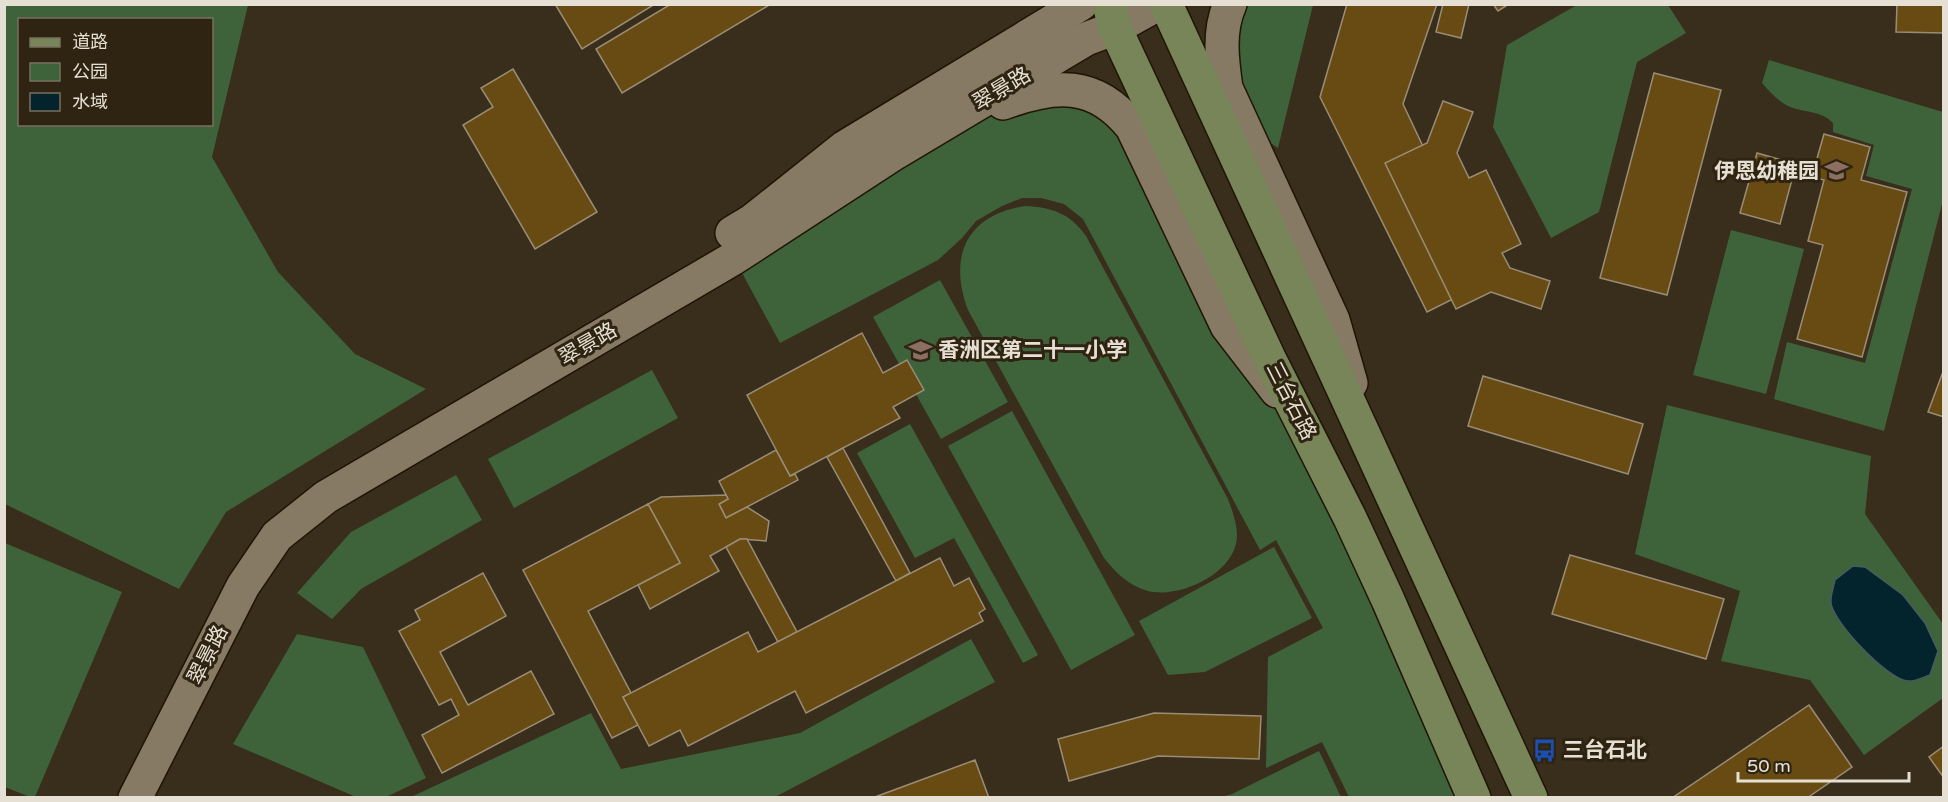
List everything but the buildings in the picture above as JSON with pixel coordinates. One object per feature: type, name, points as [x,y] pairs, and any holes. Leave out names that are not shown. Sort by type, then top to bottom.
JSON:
[{"type":"main road","points":[[959,78],[1030,22],[1035,4]]},
{"type":"main road","name":"翠景路","points":[[110,798],[224,580],[259,529],[308,482],[752,221],[845,147],[1081,4]]},
{"type":"main road","name":"翠景路","points":[[135,798],[243,586],[278,536],[326,497],[734,258],[895,153],[1086,39],[1112,16],[1158,4]]},
{"type":"main road","points":[[1166,4],[1531,798]]},
{"type":"main road","points":[[1230,4],[1224,17],[1221,55],[1226,88],[1333,320],[1373,457]]},
{"type":"main road","name":"三台石路","points":[[1112,16],[1270,360],[1350,518],[1388,600],[1474,798]]},
{"type":"main road","points":[[895,153],[996,106],[1037,92],[1066,89],[1101,99],[1123,116],[1132,127],[1227,326],[1302,423]]},
{"type":"green space","points":[[4,5],[248,5],[212,157],[278,272],[355,354],[426,389],[226,512],[179,589],[5,504]]},
{"type":"green space","points":[[1243,5],[1313,5],[1278,148],[1258,134],[1237,85],[1234,56]]},
{"type":"green space","points":[[1577,5],[1668,5],[1686,33],[1637,62],[1599,212],[1551,238],[1493,127],[1507,45]]},
{"type":"green space","points":[[1769,60],[1943,112],[1943,200],[1884,431],[1774,399],[1787,342],[1865,363],[1912,189],[1866,176],[1874,145],[1833,132],[1833,123],[1828,119],[1788,106],[1774,96],[1762,83]]},
{"type":"green space","points":[[1100,99],[1301,423],[1473,797],[1349,797],[1322,742],[1266,768],[1268,657],[1323,628],[1276,540],[1260,550],[1083,219],[1064,204],[1041,198],[1022,198],[1002,206],[976,221],[962,238],[938,260],[780,343],[734,258],[996,106]]},
{"type":"green space","points":[[1025,206],[1060,213],[1074,222],[1086,236],[1228,499],[1237,530],[1234,549],[1228,561],[1217,572],[1190,587],[1161,592],[1141,589],[1123,578],[1104,558],[968,310],[962,291],[960,273],[967,241],[988,219],[1005,211]]},
{"type":"green space","points":[[1731,230],[1804,249],[1766,394],[1693,375]]},
{"type":"green space","points":[[940,280],[1008,402],[941,439],[873,317]]},
{"type":"green space","points":[[652,370],[678,418],[514,508],[488,459]]},
{"type":"green space","points":[[1667,405],[1871,456],[1865,514],[1943,624],[1943,698],[1864,755],[1810,680],[1721,661],[1740,591],[1635,554]]},
{"type":"green space","points":[[1012,411],[1135,635],[1071,670],[948,446]]},
{"type":"green space","points":[[910,424],[1038,655],[1023,663],[954,538],[915,558],[857,453]]},
{"type":"green space","points":[[456,475],[482,520],[361,589],[332,619],[297,593],[351,532]]},
{"type":"green space","points":[[5,543],[122,592],[35,797],[5,787]]},
{"type":"green space","points":[[1274,547],[1312,618],[1205,672],[1168,675],[1139,621]]},
{"type":"green space","points":[[297,634],[363,647],[426,778],[386,797],[356,797],[233,744]]},
{"type":"green space","points":[[971,639],[995,682],[775,797],[411,797],[591,713],[621,769],[800,733]]},
{"type":"green space","points":[[1319,751],[1341,797],[1221,797],[1232,794]]},
{"type":"water","points":[[1853,566],[1865,567],[1903,595],[1925,623],[1938,651],[1930,675],[1910,681],[1899,678],[1875,661],[1841,623],[1831,603],[1832,594],[1835,580]]},
{"type":"place","name":"伊恩幼稚园","points":[[1837,171]]},
{"type":"place","name":"香洲区第二十一小学","points":[[920,350]]},
{"type":"place","name":"三台石北","points":[[1545,750]]}]
